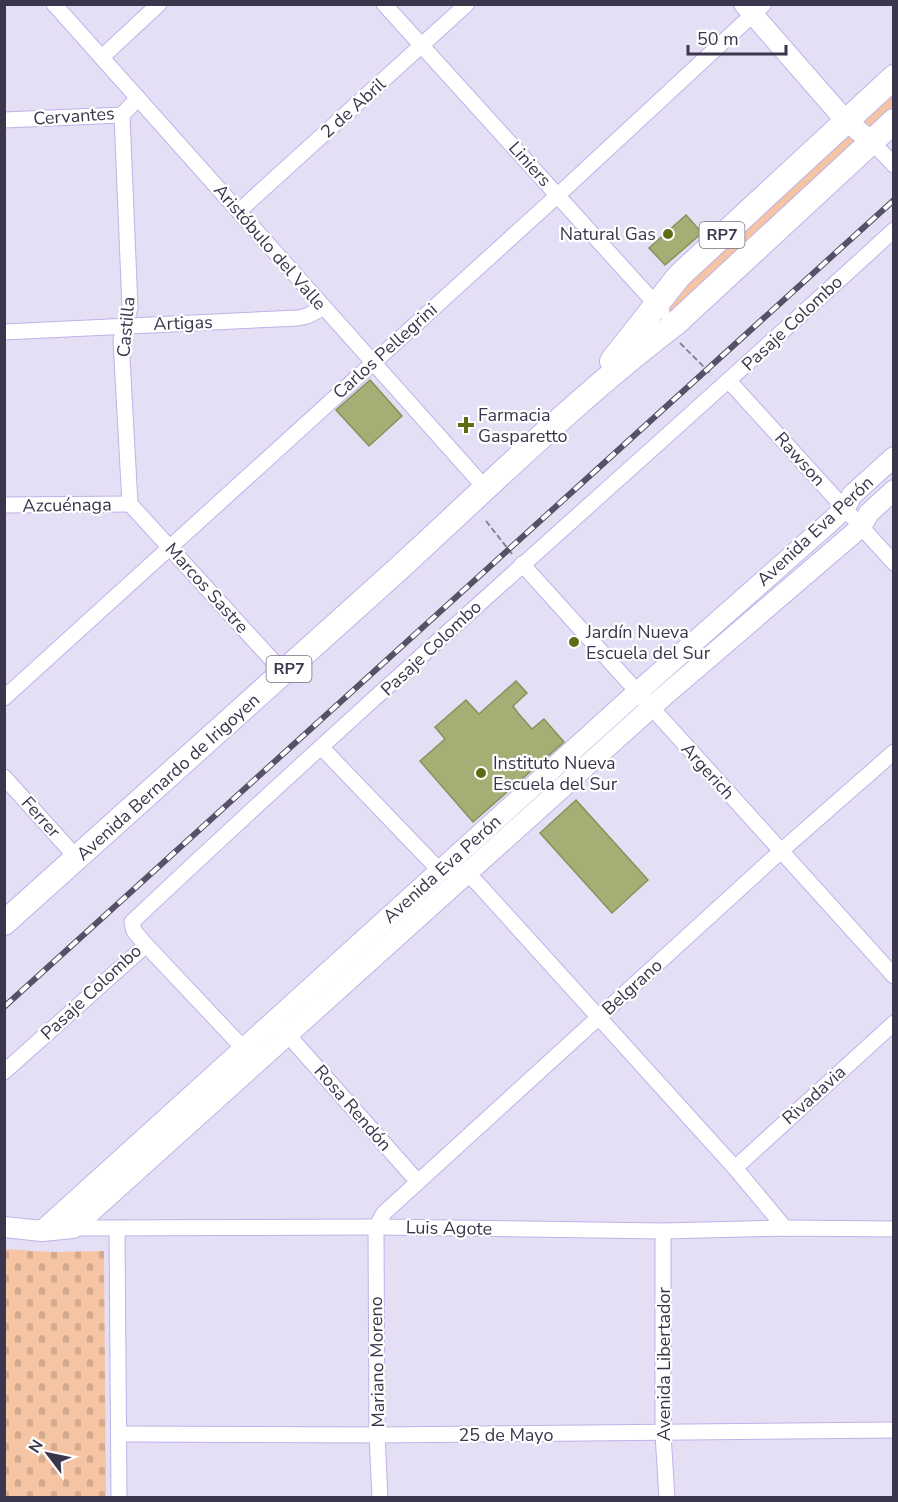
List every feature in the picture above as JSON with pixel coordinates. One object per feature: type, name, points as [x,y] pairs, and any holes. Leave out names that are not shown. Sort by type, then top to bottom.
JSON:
[{"type":"main road","name":"RP7","points":[[570,411],[680,276],[894,76]]},
{"type":"main road","name":"RP7","points":[[570,411],[644,347],[676,323],[894,121]]},
{"type":"main road","name":"Avenida Bernardo de Irigoyen","points":[[4,924],[284,673],[570,411]]},
{"type":"street","name":"Aristóbulo del Valle","points":[[54,4],[371,363],[486,489]]},
{"type":"street","points":[[102,57],[159,4]]},
{"type":"street","name":"Liniers","points":[[384,4],[656,306],[676,323]]},
{"type":"street","name":"2 de Abril","points":[[239,212],[467,4]]},
{"type":"street","points":[[754,8],[845,120],[871,141],[894,165]]},
{"type":"street","name":"Carlos Pellegrini","points":[[4,698],[558,195],[754,8]]},
{"type":"street","name":"Cervantes","points":[[4,120],[122,115],[138,98]]},
{"type":"street","name":"Castilla","points":[[122,115],[130,308],[122,340],[130,504]]},
{"type":"street","name":"Pasaje Colombo","points":[[4,1072],[146,945],[134,931],[132,922],[522,564],[729,381],[894,230]]},
{"type":"street","name":"Artigas","points":[[4,332],[298,318],[323,308]]},
{"type":"street","name":"Rawson","points":[[729,381],[894,563]]},
{"type":"street","name":"Avenida Eva Perón","points":[[74,1228],[282,1028],[440,871],[637,692],[845,508],[852,495],[894,457]]},
{"type":"street","name":"Avenida Eva Perón","points":[[42,1232],[244,1050],[282,1028],[468,874],[651,708],[861,526],[869,513],[894,490]]},
{"type":"street","name":"Azcuénaga","points":[[4,505],[130,504]]},
{"type":"street","name":"Marcos Sastre","points":[[130,504],[284,673]]},
{"type":"street","name":"Argerich","points":[[522,564],[894,976]]},
{"type":"street","points":[[322,748],[440,871],[468,874],[735,1168],[785,1228]]},
{"type":"street","name":"Belgrano","points":[[375,1227],[384,1213],[781,851],[894,752]]},
{"type":"street","name":"Ferrer","points":[[4,777],[77,858]]},
{"type":"street","points":[[146,945],[244,1050]]},
{"type":"street","name":"Rivadavia","points":[[735,1168],[894,1023]]},
{"type":"street","name":"Rosa Rendón","points":[[282,1028],[418,1182]]},
{"type":"street","name":"Luis Agote","points":[[4,1227],[42,1232],[74,1228],[375,1227],[663,1231],[785,1228],[894,1229]]},
{"type":"street","name":"Mariano Moreno","points":[[375,1227],[377,1435],[380,1497]]},
{"type":"street","points":[[117,1229],[119,1497]]},
{"type":"street","name":"Avenida Libertador","points":[[663,1231],[663,1434],[667,1497]]},
{"type":"street","name":"25 de Mayo","points":[[119,1434],[663,1434],[894,1430]]},
{"type":"path","points":[[676,323],[678,341],[712,375],[729,381]]},
{"type":"path","points":[[486,521],[522,564]]},
{"type":"green space","points":[[893,77],[893,121],[608,366],[669,288]]},
{"type":"green space","points":[[4,1249],[51,1252],[104,1251],[106,1497],[5,1497]]},
{"type":"building","points":[[686,215],[702,233],[665,265],[649,248]]},
{"type":"building","points":[[370,380],[402,416],[369,446],[336,410]]},
{"type":"building","points":[[516,681],[527,693],[513,706],[518,713],[532,729],[544,719],[564,742],[473,822],[420,761],[445,739],[435,727],[466,700],[479,714]]},
{"type":"building","points":[[576,800],[648,880],[612,913],[540,833]]},
{"type":"railway","points":[[4,1007],[894,200]]},
{"type":"place","name":"Natural Gas","points":[[668,234]]},
{"type":"place","name":"Farmacia Gasparetto","points":[[466,425]]},
{"type":"place","name":"Jardín Nueva Escuela del Sur","points":[[574,642]]},
{"type":"place","name":"Instituto Nueva Escuela del Sur","points":[[481,773]]}]
